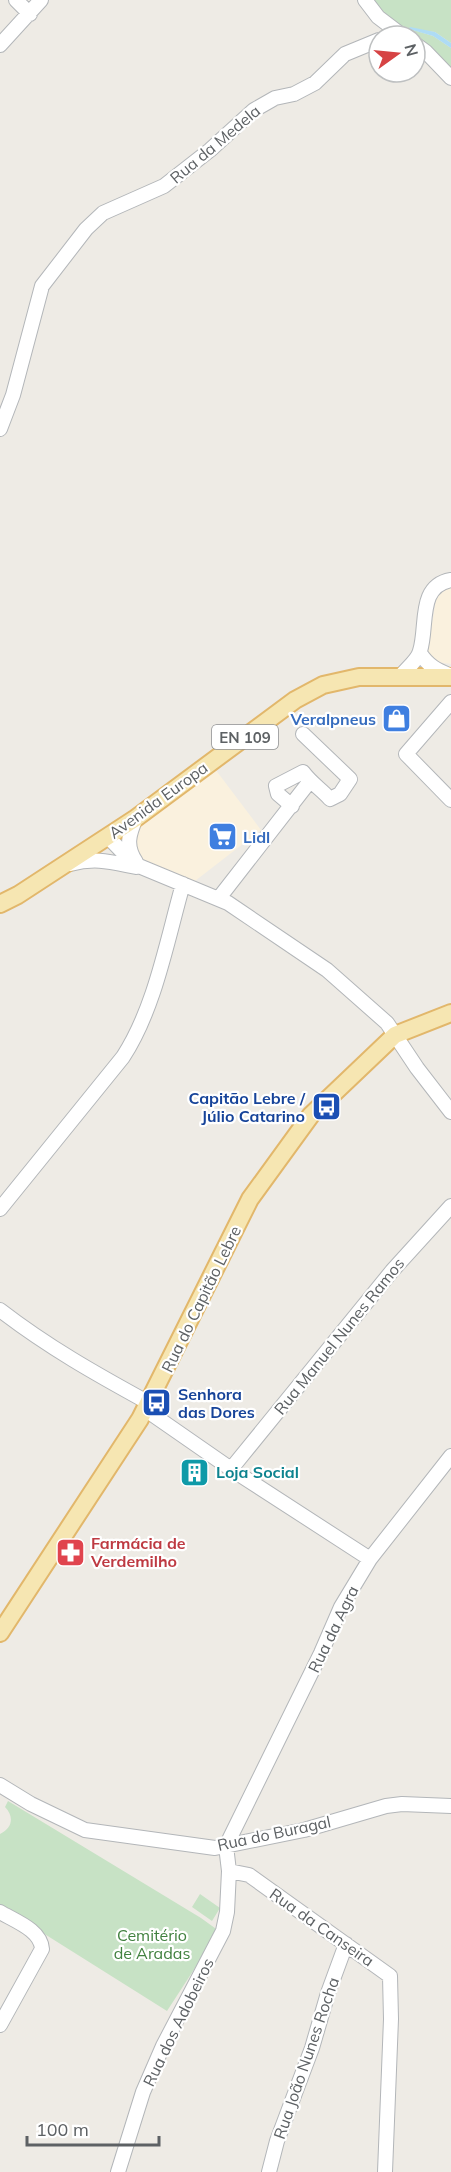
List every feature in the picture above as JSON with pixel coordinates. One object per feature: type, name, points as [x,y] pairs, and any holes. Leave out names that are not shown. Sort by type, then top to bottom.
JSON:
[{"type":"main road","name":"Avenida Europa","points":[[64,865],[136,818],[295,700],[323,685],[359,677],[451,677]]},
{"type":"main road","name":"EN 109","points":[[0,904],[18,896],[64,865]]},
{"type":"main road","name":"Rua do Capitão Lebre","points":[[0,1633],[148,1406],[250,1199],[311,1115],[395,1035],[451,1013]]},
{"type":"street","points":[[16,0],[30,14]]},
{"type":"street","points":[[0,45],[41,0]]},
{"type":"street","points":[[365,0],[385,24]]},
{"type":"street","name":"Rua da Medela","points":[[0,429],[13,395],[42,286],[94,221],[103,213],[164,186],[210,150],[254,110],[274,98],[294,94],[315,83],[345,54],[367,45]]},
{"type":"street","points":[[427,53],[451,78]]},
{"type":"street","points":[[400,677],[420,653],[429,595],[434,586],[451,580]]},
{"type":"street","points":[[420,653],[426,663],[451,677]]},
{"type":"street","points":[[451,702],[406,754],[451,800]]},
{"type":"street","points":[[292,806],[279,794],[276,786],[303,772],[310,782],[318,785],[330,799],[340,794],[350,779],[303,734]]},
{"type":"street","points":[[219,898],[310,782]]},
{"type":"street","points":[[136,818],[129,833],[129,847],[130,853],[141,867]]},
{"type":"street","points":[[108,837],[122,854],[141,867]]},
{"type":"street","points":[[108,837],[115,862]]},
{"type":"street","points":[[64,865],[87,859],[141,867],[219,898],[327,970],[387,1023],[417,1068],[451,1112]]},
{"type":"street","points":[[0,1209],[123,1058],[135,1040],[145,1018],[183,884]]},
{"type":"street","name":"Rua Manuel Nunes Ramos","points":[[231,1469],[392,1271],[451,1206]]},
{"type":"street","points":[[0,1310],[68,1359],[148,1406],[231,1469],[370,1559]]},
{"type":"street","name":"Rua da Agra","points":[[226,1846],[342,1607],[370,1559],[451,1456]]},
{"type":"street","name":"Rua do Buragal","points":[[0,1785],[31,1804],[85,1830],[195,1846],[226,1846],[304,1830],[386,1806],[402,1804],[451,1806]]},
{"type":"street","points":[[240,1818],[244,1842]]},
{"type":"street","points":[[226,1846],[229,1871]]},
{"type":"street","name":"Rua da Canseira","points":[[229,1871],[249,1875],[390,1976],[391,2019],[386,2172]]},
{"type":"street","name":"Rua dos Adobeiros","points":[[118,2172],[143,2092],[223,1931],[227,1912],[229,1871]]},
{"type":"street","points":[[0,1912],[37,1935],[42,1949],[0,2025]]},
{"type":"street","name":"Rua João Nunes Rocha","points":[[269,2172],[277,2141],[312,2048],[328,1993],[346,1944]]},
{"type":"shaded area","points":[[451,586],[451,664],[436,662],[429,656],[428,650],[436,599],[440,590]]},
{"type":"shaded area","points":[[215,769],[261,830],[195,881],[147,863],[136,856],[134,832]]},
{"type":"green space","points":[[371,0],[451,0],[451,43],[435,32],[427,31],[427,24],[393,24]]},
{"type":"green space","points":[[427,34],[451,48],[451,75],[427,53]]},
{"type":"green space","name":"Cemitério de Aradas","points":[[8,1801],[219,1931],[167,2011],[0,1906],[0,1834],[8,1829],[11,1822],[10,1814],[5,1807]]},
{"type":"green space","points":[[200,1894],[220,1908],[212,1921],[192,1907]]},
{"type":"water","points":[[427,30],[435,32],[451,43],[451,48],[427,34]]},
{"type":"place","name":"Veralpneus","points":[[397,719]]},
{"type":"place","name":"Lidl","points":[[222,837]]},
{"type":"place","name":"Capitão Lebre / Júlio Catarino","points":[[326,1107]]},
{"type":"place","name":"Senhora das Dores","points":[[157,1403]]},
{"type":"place","name":"Loja Social","points":[[195,1472]]},
{"type":"place","name":"Farmácia de Verdemilho","points":[[70,1552]]}]
